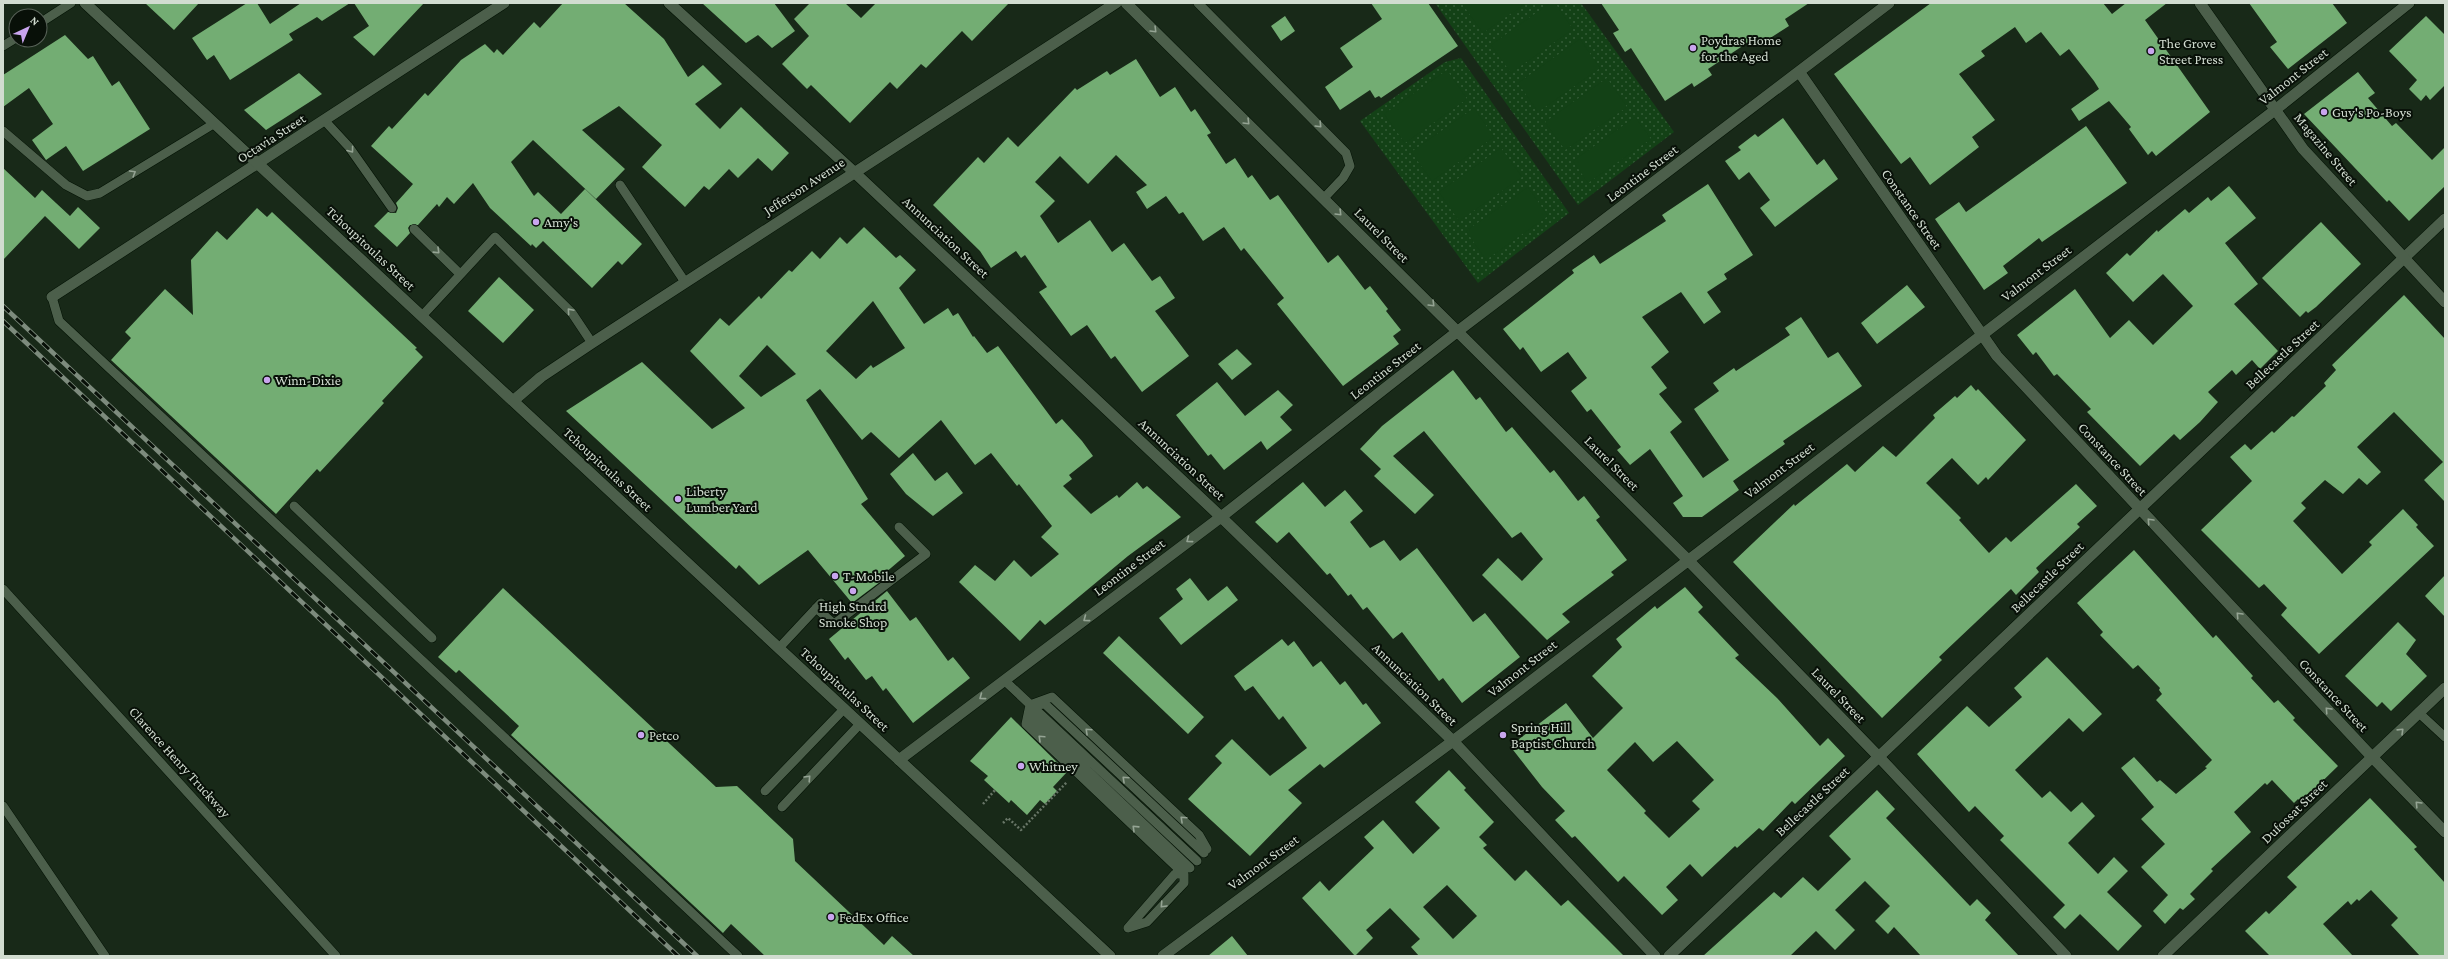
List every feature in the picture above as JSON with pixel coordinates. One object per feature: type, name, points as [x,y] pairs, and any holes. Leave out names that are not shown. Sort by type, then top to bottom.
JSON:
[{"type":"street","name":"Tchoupitoulas Street","points":[[85,3],[1110,956]]},
{"type":"street","name":"Octavia Street","points":[[52,297],[259,164],[504,3]]},
{"type":"street","name":"Annunciation Street","points":[[669,3],[854,172],[1221,517],[1453,741],[1656,956]]},
{"type":"street","name":"Jefferson Avenue","points":[[513,401],[541,377],[592,343],[1116,3]]},
{"type":"street","name":"Laurel Street","points":[[1126,3],[1687,559],[1880,758],[2066,956]]},
{"type":"street","name":"Leontine Street","points":[[899,760],[1221,517],[1458,331],[1800,73],[1889,3]]},
{"type":"street","name":"Magazine Street","points":[[2200,3],[2274,110],[2303,149],[2445,302]]},
{"type":"street","name":"Valmont Street","points":[[1163,956],[1453,741],[1687,559],[2274,110],[2409,3]]},
{"type":"street","name":"Constance Street","points":[[1800,73],[1980,334],[1997,356],[2372,757],[2445,832]]},
{"type":"street","name":"Bellecastle Street","points":[[1669,956],[1880,758],[2139,509],[2445,219]]},
{"type":"street","name":"Dufossat Street","points":[[2163,956],[2445,688]]},
{"type":"lane","points":[[48,18],[71,3]]},
{"type":"lane","points":[[1198,3],[1346,153],[1350,166],[1343,178],[1324,198]]},
{"type":"lane","points":[[325,121],[349,147],[392,208]]},
{"type":"lane","points":[[3,131],[66,185],[88,196],[100,193],[215,123]]},
{"type":"lane","points":[[620,185],[685,282]]},
{"type":"lane","points":[[414,229],[460,274]]},
{"type":"lane","points":[[422,316],[495,237],[572,313],[592,343]]},
{"type":"lane","points":[[52,297],[59,321],[738,956]]},
{"type":"lane","points":[[294,506],[432,638]]},
{"type":"lane","points":[[779,648],[818,606],[834,624],[926,554],[899,527]]},
{"type":"lane","name":"Clarence Henry Truckway","points":[[3,589],[336,956]]},
{"type":"lane","points":[[1004,680],[1190,867]]},
{"type":"lane","points":[[1030,705],[1052,697],[1199,835],[1206,851]]},
{"type":"lane","points":[[1030,705],[1026,724],[1190,867]]},
{"type":"lane","points":[[765,792],[844,709]]},
{"type":"lane","points":[[2419,713],[2445,737]]},
{"type":"lane","points":[[782,807],[860,724]]},
{"type":"lane","points":[[3,806],[105,956]]},
{"type":"lane","points":[[1128,928],[1175,874],[1190,867]]},
{"type":"path","points":[[1003,823],[1008,818],[1021,830],[1067,781]]},
{"type":"path","points":[[983,804],[995,790]]},
{"type":"green space","points":[[1435,3],[1581,3],[1674,132],[1578,205]]},
{"type":"green space","points":[[1465,3],[1526,3],[1483,33],[1463,5]]},
{"type":"green space","points":[[1550,3],[1555,3],[1573,29],[1511,73],[1491,45]]},
{"type":"green space","points":[[1580,39],[1600,68],[1538,112],[1518,83]]},
{"type":"green space","points":[[1461,58],[1569,213],[1478,283],[1360,121],[1445,62]]},
{"type":"green space","points":[[1447,70],[1467,99],[1405,143],[1384,114]]},
{"type":"green space","points":[[1607,78],[1627,107],[1565,150],[1545,122]]},
{"type":"green space","points":[[1474,108],[1494,137],[1432,181],[1411,152]]},
{"type":"green space","points":[[1635,117],[1651,139],[1588,183],[1573,161]]},
{"type":"green space","points":[[1501,148],[1522,177],[1459,221],[1439,192]]},
{"type":"green space","points":[[1528,187],[1548,216],[1486,260],[1466,231]]},
{"type":"building","points":[[145,3],[199,3],[174,30]]},
{"type":"building","points":[[247,3],[257,3],[270,24],[301,3],[350,3],[322,21],[317,17],[289,34],[293,40],[230,80],[214,55],[207,60],[192,38]]},
{"type":"building","points":[[354,3],[424,3],[374,56],[353,37],[369,26]]},
{"type":"building","points":[[563,3],[624,3],[664,39],[688,77],[703,65],[722,84],[695,104],[720,129],[741,107],[789,153],[772,171],[758,158],[738,178],[729,169],[709,190],[704,186],[685,207],[642,167],[662,145],[619,106],[582,130],[625,169],[596,199],[533,140],[511,162],[534,196],[538,192],[561,214],[585,189],[642,244],[622,265],[618,261],[592,288],[543,241],[536,248],[532,244],[531,246],[490,208],[473,183],[454,204],[447,197],[439,207],[437,204],[418,225],[410,225],[408,228],[410,233],[397,247],[374,226],[388,212],[396,213],[398,208],[396,203],[413,184],[371,146],[389,126],[392,129],[425,93],[428,96],[461,60],[485,44],[494,53],[497,49],[503,55],[534,22],[540,28]]},
{"type":"building","points":[[702,3],[774,3],[795,31],[772,48],[758,35],[746,43]]},
{"type":"building","points":[[810,3],[845,3],[861,18],[876,3],[1009,3],[972,41],[962,31],[926,68],[921,64],[897,89],[890,82],[850,123],[811,85],[807,89],[782,64],[809,36],[794,19]]},
{"type":"building","points":[[1371,3],[1428,3],[1458,46],[1381,98],[1379,96],[1375,98],[1370,90],[1340,110],[1325,87],[1353,67],[1340,48],[1382,19]]},
{"type":"building","name":"Poydras Home for the Aged","points":[[1601,3],[1809,3],[1785,19],[1789,26],[1761,44],[1756,37],[1708,69],[1712,75],[1694,87],[1692,83],[1665,101],[1631,48],[1625,52],[1613,33],[1619,30]]},
{"type":"building","points":[[1931,3],[2103,3],[2112,14],[2126,3],[2167,3],[2145,20],[2210,112],[2156,156],[2152,151],[2148,155],[2129,129],[2131,127],[2109,101],[2079,121],[2071,109],[2099,89],[2094,81],[2069,49],[2060,56],[2041,32],[2026,43],[2015,27],[1981,51],[1985,56],[1959,74],[1995,120],[1972,137],[1979,147],[1930,185],[1910,157],[1901,164],[1834,74]]},
{"type":"building","points":[[2249,3],[2332,3],[2347,23],[2288,69],[2270,47],[2277,42]]},
{"type":"building","points":[[1285,16],[1295,31],[1281,41],[1271,26]]},
{"type":"building","points":[[2426,16],[2445,35],[2445,85],[2430,100],[2426,95],[2421,101],[2409,89],[2417,80],[2389,51]]},
{"type":"building","points":[[65,35],[88,59],[93,56],[112,86],[119,81],[150,129],[83,171],[66,146],[46,160],[32,140],[53,124],[29,88],[3,107],[3,75],[45,48],[48,48],[48,46]]},
{"type":"building","points":[[1136,59],[1160,97],[1175,87],[1191,112],[1195,109],[1211,133],[1207,135],[1226,164],[1235,158],[1248,178],[1252,175],[1270,200],[1278,195],[1328,263],[1338,255],[1365,290],[1370,286],[1388,309],[1386,311],[1401,330],[1393,336],[1399,344],[1343,386],[1277,304],[1284,298],[1244,248],[1241,251],[1224,227],[1203,241],[1183,212],[1179,214],[1166,196],[1147,209],[1136,192],[1147,185],[1116,155],[1088,184],[1060,156],[1035,182],[1055,201],[1040,216],[1058,243],[1090,220],[1112,252],[1124,243],[1152,281],[1160,276],[1175,298],[1155,311],[1189,356],[1142,392],[1115,356],[1111,359],[1087,325],[1071,336],[1039,292],[1047,287],[1025,255],[1021,258],[1016,251],[991,268],[980,251],[933,205],[978,157],[984,163],[1008,137],[1018,147],[1075,88],[1077,90],[1107,71],[1110,75]]},
{"type":"building","points":[[2358,72],[2375,93],[2368,98],[2392,126],[2396,123],[2432,160],[2445,147],[2445,186],[2409,221],[2389,200],[2387,202],[2304,114]]},
{"type":"building","points":[[299,73],[322,94],[266,130],[244,110]]},
{"type":"building","points":[[1783,118],[1817,165],[1824,159],[1838,179],[1775,227],[1760,208],[1770,200],[1749,172],[1739,180],[1725,161],[1741,150],[1738,147],[1755,134],[1758,137]]},
{"type":"building","points":[[2086,126],[2127,183],[2042,242],[2039,238],[2003,266],[2008,273],[1984,290],[1935,219],[1959,202],[1966,212]]},
{"type":"building","points":[[3,168],[35,198],[42,190],[70,216],[78,207],[100,228],[79,249],[45,216],[3,260]]},
{"type":"building","points":[[1708,184],[1753,255],[1724,274],[1727,279],[1707,292],[1721,312],[1704,324],[1681,292],[1642,317],[1669,352],[1651,367],[1667,388],[1659,394],[1682,422],[1670,432],[1703,478],[1729,460],[1694,409],[1719,391],[1713,383],[1734,368],[1736,371],[1790,335],[1785,328],[1801,317],[1828,358],[1838,352],[1862,386],[1783,441],[1785,444],[1733,481],[1739,490],[1702,517],[1683,517],[1673,503],[1683,496],[1650,449],[1630,465],[1617,450],[1621,447],[1591,409],[1587,412],[1571,391],[1587,378],[1568,352],[1541,372],[1523,347],[1520,350],[1503,329],[1574,273],[1572,270],[1594,255],[1600,264],[1666,221],[1662,215]]},
{"type":"building","points":[[2229,186],[2256,218],[2225,243],[2258,284],[2234,304],[2278,351],[2260,369],[2252,360],[2236,375],[2232,370],[2208,392],[2218,402],[2200,422],[2180,440],[2174,434],[2140,466],[2087,412],[2091,409],[2057,374],[2054,376],[2036,352],[2033,355],[2017,335],[2075,289],[2110,338],[2129,320],[2153,345],[2193,306],[2163,274],[2133,302],[2106,273],[2127,253],[2130,256],[2157,230],[2158,232],[2185,209],[2189,213],[2208,197],[2211,201]]},
{"type":"building","name":"Winn-Dixie","points":[[257,208],[267,217],[272,212],[417,348],[415,349],[423,357],[382,401],[384,403],[320,472],[317,469],[276,514],[111,360],[131,338],[125,332],[165,289],[193,315],[191,260],[217,231],[227,240]]},
{"type":"building","points":[[2321,222],[2361,264],[2316,307],[2308,313],[2306,311],[2300,317],[2262,278]]},
{"type":"building","points":[[864,227],[896,258],[900,255],[916,270],[899,288],[924,324],[948,308],[953,316],[958,313],[973,337],[974,336],[987,353],[998,346],[1056,424],[1062,419],[1082,441],[1093,456],[1069,475],[1072,479],[1063,486],[1091,514],[1117,495],[1119,498],[1137,482],[1143,489],[1147,486],[1181,517],[1128,556],[1045,625],[1040,620],[1020,641],[959,582],[975,565],[995,581],[1014,560],[1031,577],[1059,554],[1041,537],[1052,526],[1019,484],[1017,486],[991,453],[975,465],[941,420],[899,458],[871,432],[862,440],[820,389],[806,400],[868,499],[861,504],[905,556],[878,579],[880,582],[852,603],[808,550],[759,585],[739,565],[736,569],[566,411],[642,362],[712,429],[745,408],[690,351],[720,318],[729,326],[759,296],[761,299],[789,270],[792,272],[812,251],[820,259],[840,237],[847,244]],"holes":[[[873,301],[905,348],[873,368],[871,365],[856,379],[826,351]],[[767,345],[796,374],[761,397],[739,376]]]},
{"type":"building","points":[[499,277],[534,310],[503,343],[468,311]]},
{"type":"building","points":[[1907,285],[1925,307],[1877,344],[1861,323]]},
{"type":"building","points":[[2404,295],[2445,339],[2445,502],[2424,480],[2443,462],[2394,412],[2357,447],[2381,472],[2367,485],[2359,478],[2343,494],[2325,480],[2301,503],[2306,508],[2293,521],[2342,574],[2372,545],[2369,542],[2403,509],[2418,525],[2416,527],[2434,546],[2319,654],[2281,615],[2287,608],[2264,584],[2259,588],[2201,530],[2252,481],[2230,457],[2245,444],[2251,450],[2272,431],[2274,433],[2292,416],[2294,417],[2326,386],[2324,383],[2336,370],[2332,365]]},
{"type":"building","points":[[1237,349],[1252,364],[1232,380],[1218,364]]},
{"type":"building","points":[[1453,370],[1476,400],[1480,397],[1506,432],[1512,427],[1550,473],[1554,470],[1578,501],[1584,496],[1600,517],[1596,520],[1627,560],[1611,572],[1614,575],[1562,614],[1570,622],[1547,640],[1482,575],[1498,558],[1522,581],[1543,559],[1521,532],[1512,538],[1424,431],[1393,456],[1434,495],[1415,514],[1374,476],[1381,469],[1360,449],[1382,426]]},
{"type":"building","points":[[1217,382],[1245,416],[1278,390],[1293,405],[1280,417],[1292,430],[1267,450],[1261,441],[1224,470],[1211,454],[1208,456],[1176,415]]},
{"type":"building","points":[[1971,385],[1976,391],[1978,389],[2026,440],[1988,480],[1986,477],[1978,485],[1952,458],[1926,483],[1961,518],[1959,520],[1989,553],[2006,537],[2011,542],[2076,484],[2097,506],[2077,524],[2080,527],[2036,568],[2039,572],[2016,595],[2011,589],[1939,657],[1942,660],[1882,718],[1733,562],[1794,504],[1795,506],[1847,464],[1855,472],[1883,446],[1896,457],[1935,418],[1933,415],[1955,396],[1957,398]]},
{"type":"building","points":[[913,453],[935,481],[947,472],[963,493],[933,516],[906,494],[890,474]]},
{"type":"building","points":[[1303,482],[1325,507],[1345,490],[1363,511],[1350,522],[1370,548],[1384,540],[1400,561],[1417,548],[1473,622],[1485,613],[1520,657],[1462,703],[1443,678],[1439,681],[1402,632],[1393,639],[1367,607],[1363,610],[1351,594],[1348,596],[1330,573],[1327,575],[1289,532],[1277,543],[1255,522]]},
{"type":"building","points":[[2134,550],[2213,638],[2216,635],[2253,676],[2251,678],[2274,703],[2278,700],[2295,718],[2293,720],[2338,766],[2301,802],[2298,799],[2294,803],[2272,780],[2267,785],[2265,783],[2234,812],[2251,832],[2211,869],[2213,871],[2190,894],[2195,899],[2183,910],[2180,908],[2165,924],[2153,911],[2168,895],[2141,867],[2165,844],[2141,819],[2154,807],[2121,768],[2134,757],[2157,782],[2160,780],[2176,794],[2207,768],[2205,767],[2212,760],[2156,700],[2162,694],[2159,690],[2160,688],[2138,665],[2133,669],[2100,635],[2103,632],[2077,603]]},
{"type":"building","points":[[2445,575],[2445,617],[2425,596]]},
{"type":"building","points":[[1190,578],[1208,601],[1227,586],[1238,600],[1181,645],[1159,618],[1183,599],[1176,589]]},
{"type":"building","points":[[1685,587],[1703,607],[1698,612],[1739,655],[1735,658],[1777,698],[1820,746],[1828,738],[1845,756],[1795,804],[1792,801],[1763,831],[1759,828],[1737,848],[1735,846],[1702,877],[1690,864],[1666,887],[1678,900],[1662,915],[1624,876],[1618,882],[1575,836],[1572,838],[1555,820],[1565,811],[1542,787],[1510,746],[1566,703],[1593,738],[1623,708],[1592,676],[1622,647],[1616,639],[1655,606],[1657,609]],"holes":[[[1677,741],[1714,780],[1692,801],[1700,809],[1669,838],[1644,813],[1646,811],[1607,770],[1635,742],[1653,762]]]},
{"type":"building","points":[[503,588],[716,787],[737,786],[793,839],[795,861],[884,945],[892,936],[914,956],[765,956],[731,924],[723,933],[511,735],[519,726],[459,670],[456,673],[438,657]]},
{"type":"building","points":[[887,591],[910,621],[916,617],[948,661],[953,657],[970,678],[913,723],[886,688],[883,691],[872,676],[866,680],[848,657],[845,660],[829,639]]},
{"type":"building","points":[[2398,622],[2416,640],[2406,654],[2427,676],[2391,711],[2382,702],[2377,707],[2345,676]]},
{"type":"building","points":[[1119,636],[1204,717],[1188,734],[1103,653]]},
{"type":"building","points":[[1282,639],[1288,646],[1294,641],[1313,667],[1321,661],[1340,685],[1345,681],[1363,705],[1366,703],[1381,723],[1324,768],[1320,764],[1288,790],[1302,803],[1250,856],[1188,799],[1222,763],[1215,756],[1232,739],[1270,776],[1307,748],[1283,716],[1279,720],[1253,686],[1245,691],[1234,676]]},
{"type":"building","points":[[2047,657],[2102,714],[2083,732],[2069,718],[2015,770],[2042,798],[2050,791],[2071,812],[2082,802],[2095,816],[2068,843],[2098,874],[2114,857],[2128,871],[2107,892],[2142,926],[2118,951],[2080,914],[2065,929],[2053,917],[2065,905],[2000,840],[2004,836],[1975,806],[1969,812],[1917,754],[1967,706],[1989,727],[2022,697],[2014,688]]},
{"type":"building","points":[[1011,717],[1067,772],[1053,787],[1057,791],[1045,804],[1040,800],[1027,815],[1011,800],[1009,803],[984,780],[988,776],[970,761]]},
{"type":"building","points":[[1449,770],[1466,788],[1464,790],[1494,822],[1479,837],[1487,845],[1483,848],[1515,881],[1526,870],[1561,906],[1568,900],[1624,956],[1419,956],[1411,947],[1420,939],[1390,908],[1366,930],[1373,938],[1355,956],[1302,898],[1320,881],[1329,891],[1374,848],[1364,837],[1383,820],[1413,854],[1440,828],[1415,802]],"holes":[[[1447,885],[1477,916],[1453,939],[1423,907]]]},
{"type":"building","points":[[1877,790],[1895,809],[1886,818],[1970,906],[1977,899],[1991,913],[1985,920],[2019,956],[1921,956],[1894,927],[1888,934],[1875,921],[1890,906],[1865,881],[1835,910],[1855,930],[1835,950],[1816,931],[1790,956],[1703,956],[1774,892],[1781,898],[1803,877],[1818,891],[1851,859],[1829,836]]},
{"type":"building","points":[[2370,798],[2417,847],[2414,849],[2445,883],[2445,956],[2420,956],[2391,925],[2398,918],[2371,890],[2359,901],[2357,899],[2351,905],[2348,901],[2323,924],[2353,956],[2270,956],[2245,931],[2266,911],[2269,914],[2297,887],[2287,877]]},
{"type":"building","points":[[1232,936],[1248,956],[1208,956]]},
{"type":"railway","points":[[3,306],[697,956]]},
{"type":"railway","points":[[3,321],[678,956]]},
{"type":"place","name":"Poydras Home for the Aged","points":[[1693,48]]},
{"type":"place","name":"The Grove Street Press","points":[[2151,51]]},
{"type":"place","name":"Guy's Po-Boys","points":[[2324,112]]},
{"type":"place","name":"Amy's","points":[[536,222]]},
{"type":"place","name":"Winn-Dixie","points":[[267,380]]},
{"type":"place","name":"Liberty Lumber Yard","points":[[678,499]]},
{"type":"place","name":"T-Mobile","points":[[835,576]]},
{"type":"place","name":"High Stndrd Smoke Shop","points":[[853,591]]},
{"type":"place","name":"Petco","points":[[641,735]]},
{"type":"place","name":"Spring Hill Baptist Church","points":[[1503,735]]},
{"type":"place","name":"Whitney","points":[[1021,766]]},
{"type":"place","name":"FedEx Office","points":[[831,917]]}]
